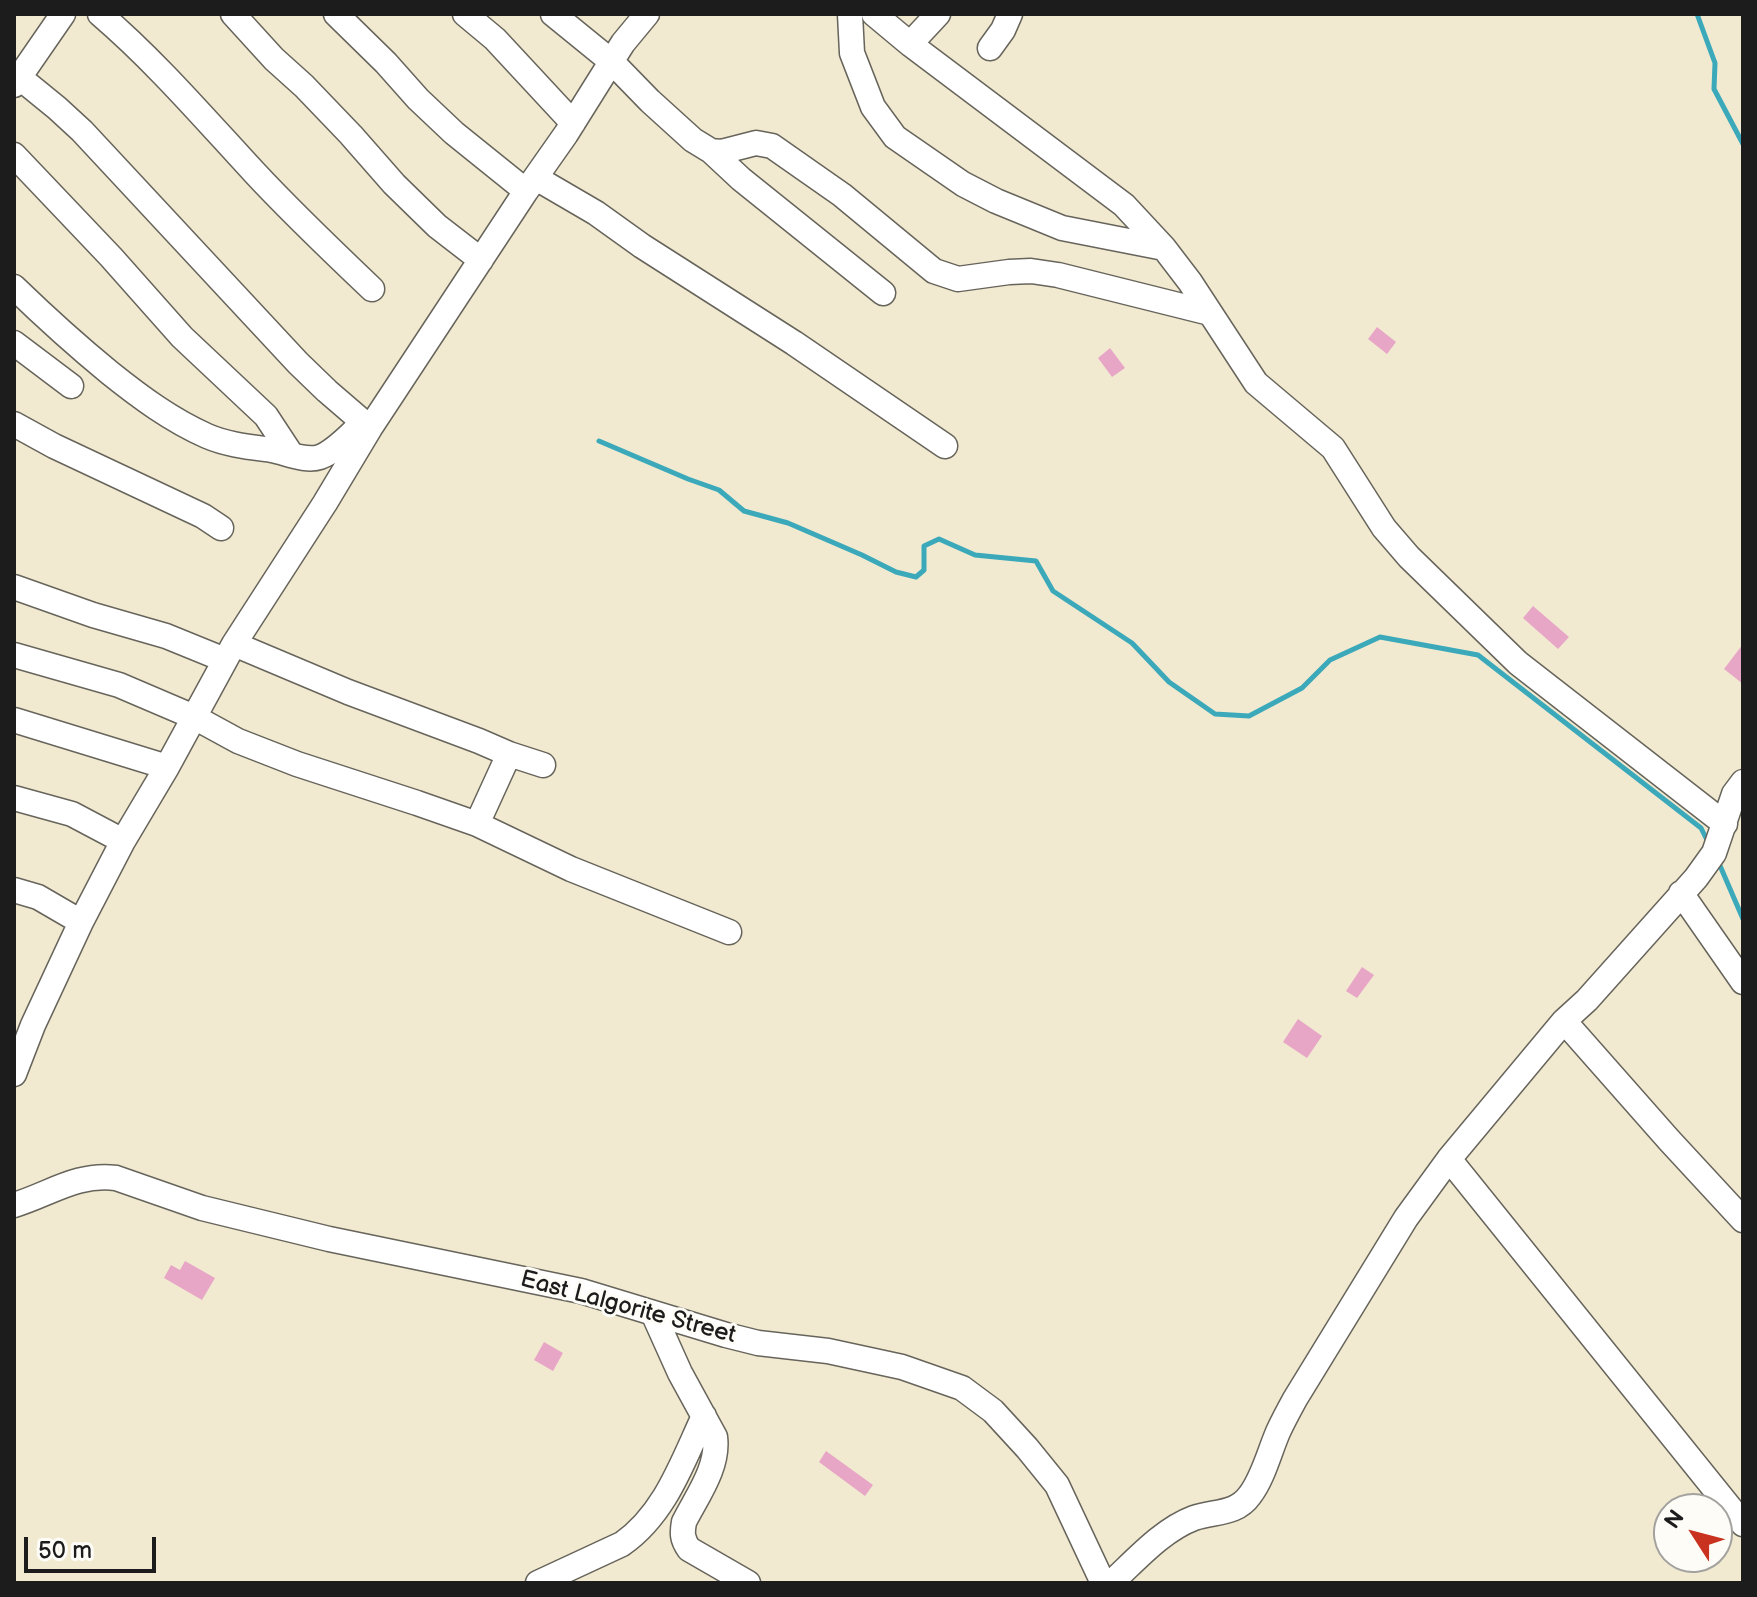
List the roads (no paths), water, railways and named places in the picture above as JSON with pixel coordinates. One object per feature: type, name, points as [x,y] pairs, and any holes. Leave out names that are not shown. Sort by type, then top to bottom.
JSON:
[{"type":"street","points":[[63,14],[16,78],[82,131],[289,354],[366,425]]},
{"type":"street","points":[[100,14],[210,123],[296,217],[372,289]]},
{"type":"street","points":[[233,14],[394,184],[437,226],[481,260]]},
{"type":"street","points":[[336,14],[418,99],[486,160],[596,213],[945,446]]},
{"type":"street","points":[[465,14],[495,39],[573,123]]},
{"type":"street","points":[[553,14],[612,62],[693,140],[711,151],[741,179],[883,293]]},
{"type":"street","points":[[14,1074],[23,1022],[229,652],[325,503],[366,425],[481,260],[623,43],[647,14]]},
{"type":"street","points":[[850,14],[852,53],[873,107],[895,137],[963,184],[1049,223],[1164,248]]},
{"type":"street","points":[[874,14],[1124,205],[1190,282],[1256,383],[1333,448],[1384,528],[1409,557],[1518,663],[1725,824]]},
{"type":"street","points":[[910,44],[938,14]]},
{"type":"street","points":[[990,48],[1010,14]]},
{"type":"street","points":[[711,151],[721,152],[756,143],[772,146],[842,195],[923,263],[948,277],[958,279],[1031,271],[1210,313]]},
{"type":"street","points":[[14,155],[182,337],[266,416],[291,454]]},
{"type":"street","points":[[14,287],[79,348],[132,390],[174,420],[210,437],[307,459],[321,457],[366,425]]},
{"type":"street","points":[[14,343],[71,386]]},
{"type":"street","points":[[14,424],[203,516],[221,528]]},
{"type":"street","points":[[14,587],[93,615],[229,652],[348,692],[543,765]]},
{"type":"street","points":[[14,655],[119,685],[194,717],[238,741],[477,824],[571,869],[729,932]]},
{"type":"street","points":[[14,720],[167,767]]},
{"type":"street","points":[[477,824],[509,754]]},
{"type":"street","points":[[1111,1583],[1172,1530],[1191,1519],[1237,1507],[1250,1495],[1295,1399],[1406,1218],[1449,1159],[1564,1021],[1587,1000],[1696,878],[1714,853],[1734,794],[1743,782]]},
{"type":"street","points":[[14,798],[72,814],[123,841]]},
{"type":"street","points":[[14,890],[38,897],[81,922]]},
{"type":"street","points":[[1681,893],[1743,982]]},
{"type":"street","points":[[1564,1021],[1743,1220]]},
{"type":"street","points":[[1449,1159],[1743,1524]]},
{"type":"street","name":"East Lalgorite Street","points":[[14,1205],[80,1179],[116,1178],[202,1208],[343,1242],[581,1291],[758,1343],[828,1351],[902,1367],[962,1388],[993,1411],[1057,1485],[1103,1583]]},
{"type":"street","points":[[653,1313],[680,1373],[715,1437],[717,1449],[714,1462],[684,1522],[684,1541],[689,1549],[748,1583]]},
{"type":"street","points":[[538,1583],[634,1536],[656,1512],[704,1416]]},
{"type":"waterway","points":[[1697,14],[1715,63],[1714,89],[1743,144]]},
{"type":"waterway","points":[[599,441],[719,490],[744,511],[788,523],[896,572],[916,577],[924,570],[924,546],[939,539],[975,555],[1036,561],[1053,591],[1132,643],[1169,682],[1215,714],[1249,716],[1302,688],[1330,660],[1380,637],[1478,655],[1701,828],[1708,842]]},
{"type":"waterway","points":[[1718,861],[1743,919]]}]
